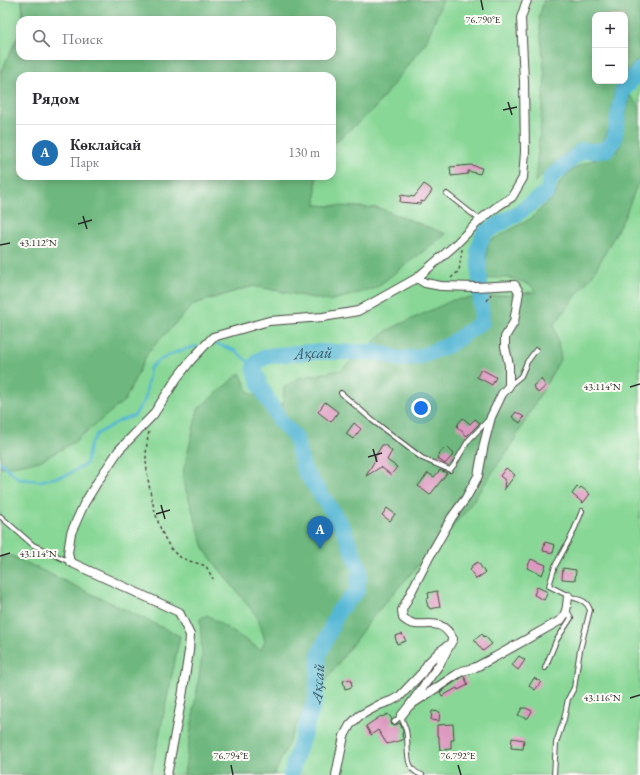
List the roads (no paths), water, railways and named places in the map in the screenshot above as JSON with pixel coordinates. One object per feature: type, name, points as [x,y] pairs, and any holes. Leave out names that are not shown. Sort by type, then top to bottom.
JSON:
[{"type":"street","points":[[168,775],[189,651],[190,635],[179,612],[70,562],[68,552],[71,533],[84,504],[119,450],[153,415],[177,378],[212,337],[268,321],[323,317],[358,311],[417,278],[480,220],[512,197],[523,178],[525,152],[521,18],[527,0]]},
{"type":"street","points":[[401,716],[439,665],[453,639],[449,632],[439,624],[407,622],[402,618],[402,610],[427,561],[452,517],[466,498],[478,476],[491,417],[502,394],[509,386],[509,365],[505,347],[505,337],[514,322],[519,292],[515,285],[476,288],[440,286],[425,283],[417,278]]},
{"type":"street","points":[[408,706],[462,672],[488,661],[561,620],[566,614],[568,596]]},
{"type":"street","points":[[336,775],[344,736],[350,725],[359,716],[400,696],[440,651],[451,644]]},
{"type":"lane","points":[[447,194],[480,220]]},
{"type":"lane","points":[[509,386],[521,376],[527,362],[536,350]]},
{"type":"lane","points":[[341,393],[372,420],[422,458],[450,470],[468,441],[491,417]]},
{"type":"lane","points":[[554,775],[556,743],[564,719],[568,699],[574,688],[580,650],[590,610],[588,604],[584,601],[568,596],[550,586],[555,566],[572,536],[582,511]]},
{"type":"lane","points":[[0,516],[33,545],[70,562]]},
{"type":"lane","points":[[546,668],[556,641],[571,618],[567,610]]},
{"type":"lane","points":[[394,722],[401,716],[406,730],[410,767],[416,773],[422,775]]},
{"type":"waterway","name":"Ақсай","points":[[291,775],[316,697],[319,655],[339,610],[357,591],[360,570],[343,528],[304,470],[296,438],[281,422],[260,386],[254,367],[259,360],[269,356],[308,352],[377,352],[399,359],[419,357],[449,345],[482,322],[478,249],[484,233],[515,215],[547,192],[551,177],[582,150],[595,151],[607,149],[614,140],[622,92],[640,69]]},
{"type":"waterway","points":[[217,344],[236,351],[254,367]]},
{"type":"waterway","points":[[0,462],[19,479],[41,481],[67,475],[86,464],[90,445],[97,434],[119,421],[134,416],[145,399],[150,368],[156,362],[176,352],[197,346]]},
{"type":"place","name":"Көклайсай","points":[[320,549]]}]
